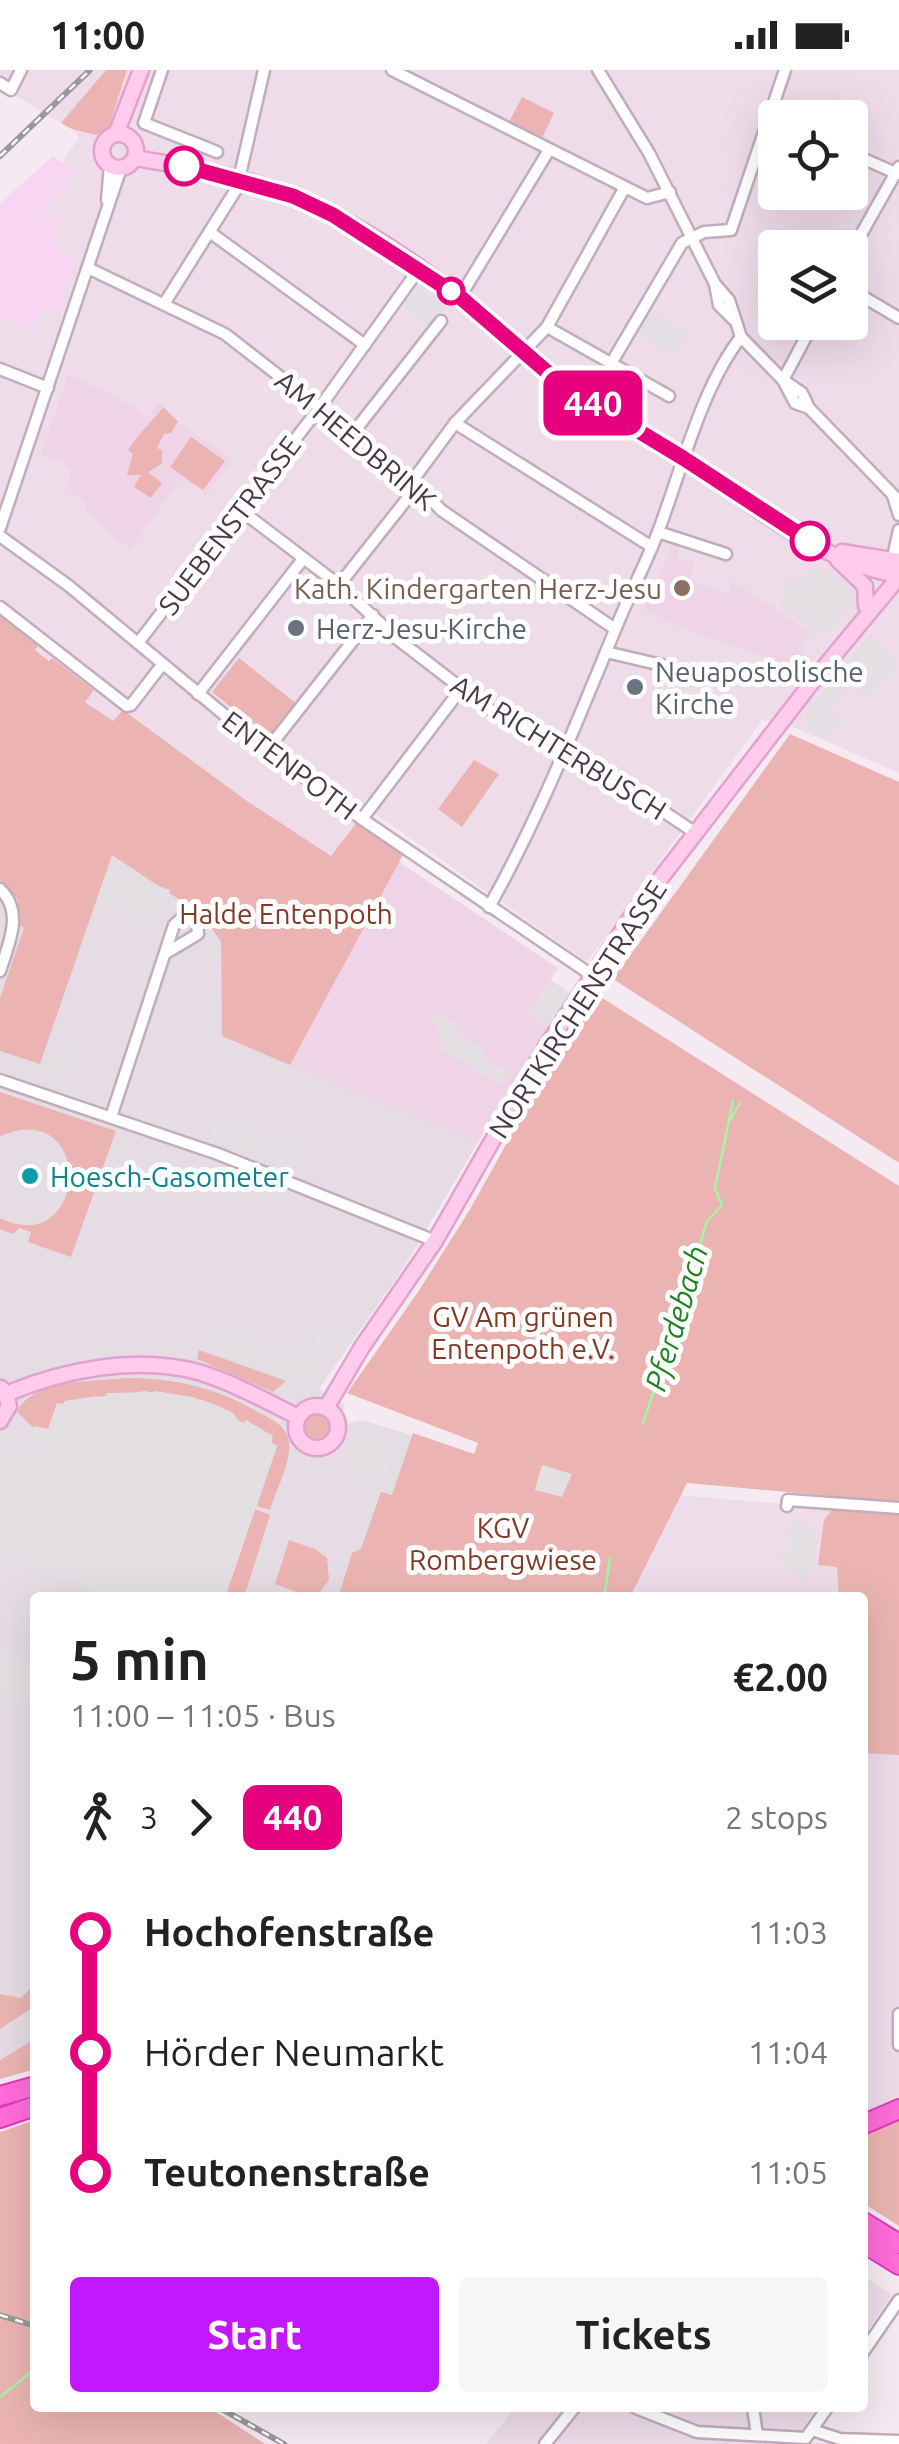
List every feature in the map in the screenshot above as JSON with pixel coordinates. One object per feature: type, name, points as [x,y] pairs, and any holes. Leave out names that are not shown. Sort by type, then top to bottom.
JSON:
[{"type":"highway","points":[[0,2096],[30,2087]]},
{"type":"highway","points":[[0,2118],[30,2108]]},
{"type":"highway","points":[[868,2122],[899,2109]]},
{"type":"highway","points":[[868,2225],[899,2244]]},
{"type":"highway","points":[[868,2246],[899,2265]]},
{"type":"main road","points":[[121,135],[141,70]]},
{"type":"main road","points":[[121,135],[136,154]]},
{"type":"main road","points":[[121,135],[107,138],[102,147],[103,158],[116,167],[136,154],[166,156],[178,164],[294,197],[333,215],[460,297],[561,384],[831,552],[866,586],[866,606]]},
{"type":"main road","points":[[831,552],[895,569]]},
{"type":"main road","name":"NORTKIRCHENSTRASSE","points":[[854,628],[895,569]]},
{"type":"main road","name":"NORTKIRCHENSTRASSE","points":[[326,1408],[362,1347],[435,1241],[546,1047],[634,914],[895,569]]},
{"type":"main road","points":[[0,1421],[9,1406],[3,1391],[54,1376],[147,1365],[198,1372],[298,1417]]},
{"type":"main road","points":[[312,1406],[326,1408],[336,1419],[338,1430],[333,1440],[314,1448],[300,1440],[296,1429],[298,1417],[312,1406]]},
{"type":"street","points":[[0,83],[11,90],[21,70]]},
{"type":"street","points":[[162,70],[144,122],[217,152]]},
{"type":"street","points":[[164,304],[211,233],[239,180],[264,70]]},
{"type":"street","points":[[392,70],[647,198],[670,192]]},
{"type":"street","points":[[598,70],[670,192],[715,284],[729,300],[741,337],[783,380],[795,403],[809,408],[896,498],[899,515]]},
{"type":"street","points":[[777,100],[785,70]]},
{"type":"street","points":[[460,297],[549,150]]},
{"type":"street","points":[[612,362],[674,252],[691,236],[731,230],[758,157]]},
{"type":"street","points":[[864,230],[898,171],[868,160]]},
{"type":"street","points":[[0,528],[108,206],[116,167]]},
{"type":"street","points":[[338,585],[416,483],[455,423],[547,327],[625,187]]},
{"type":"street","points":[[211,233],[365,345]]},
{"type":"street","name":"AM HEEDBRINK","points":[[88,268],[225,334],[416,483],[441,510],[615,628]]},
{"type":"street","name":"SUEBENSTRASSE","points":[[138,643],[320,407],[419,270]]},
{"type":"street","points":[[868,299],[899,318]]},
{"type":"street","points":[[353,433],[441,321]]},
{"type":"street","points":[[547,327],[669,396]]},
{"type":"street","points":[[488,907],[566,752],[658,532],[683,458],[729,352],[741,337]]},
{"type":"street","points":[[783,380],[804,340]]},
{"type":"street","points":[[0,369],[48,388]]},
{"type":"street","points":[[455,423],[652,547]]},
{"type":"street","name":"AM RICHTERBUSCH","points":[[239,509],[338,585],[461,689],[526,732],[618,781],[694,832]]},
{"type":"street","points":[[895,569],[899,530]]},
{"type":"street","points":[[658,532],[726,554]]},
{"type":"street","name":"ENTENPOTH","points":[[0,536],[69,586],[267,750],[488,907],[593,976]]},
{"type":"street","points":[[198,694],[303,559]]},
{"type":"street","points":[[0,608],[126,706],[162,665]]},
{"type":"street","points":[[267,750],[373,616]]},
{"type":"street","points":[[606,652],[670,668]]},
{"type":"street","points":[[362,819],[461,689]]},
{"type":"street","points":[[0,889],[9,898],[14,916],[0,971]]},
{"type":"street","points":[[111,1117],[166,953]]},
{"type":"street","points":[[0,1080],[218,1154],[435,1241]]},
{"type":"street","points":[[787,1506],[788,1500],[899,1508]]},
{"type":"street","points":[[899,2014],[899,2045]]},
{"type":"street","points":[[868,2345],[898,2302]]},
{"type":"street","points":[[545,2444],[571,2412]]},
{"type":"street","points":[[646,2412],[697,2432],[899,2441]]},
{"type":"street","points":[[754,2412],[757,2434]]},
{"type":"street","points":[[807,2437],[824,2412]]},
{"type":"shaded area","points":[[0,70],[899,70],[899,773],[796,728],[762,720],[587,962],[367,808],[332,857],[124,711],[114,723],[85,701],[93,689],[53,658],[50,661],[34,649],[37,645],[0,616],[0,319],[33,330],[41,308],[56,313],[50,247],[39,213],[72,171],[62,163],[79,137],[72,129],[0,87]]},
{"type":"shaded area","points":[[53,156],[73,172],[39,213],[59,222],[51,248],[75,257],[56,313],[41,308],[33,330],[0,319],[0,203]]},
{"type":"shaded area","points":[[413,284],[446,308],[432,327],[399,303]]},
{"type":"shaded area","points":[[651,312],[687,333],[674,355],[638,334]]},
{"type":"shaded area","points":[[68,375],[115,395],[148,418],[159,403],[183,426],[232,460],[206,495],[181,478],[130,549],[85,511],[88,506],[66,487],[71,471],[63,462],[41,454]]},
{"type":"shaded area","points":[[674,542],[678,543],[677,559],[694,561],[690,581],[729,594],[732,581],[811,632],[801,648],[791,644],[805,653],[802,668],[695,634],[644,609]]},
{"type":"shaded area","points":[[813,564],[858,594],[825,637],[783,608],[785,604],[778,598],[792,577],[801,582]]},
{"type":"shaded area","points":[[871,634],[899,665],[866,697],[848,684],[825,713],[829,716],[834,711],[843,720],[825,738],[815,729],[811,732],[803,724],[808,718],[805,714]]},
{"type":"shaded area","points":[[62,824],[204,916],[221,942],[223,1036],[478,1142],[404,1267],[319,1389],[345,1404],[347,1424],[362,1420],[475,1454],[431,1592],[30,1592],[30,2070],[0,2079],[0,834]]},
{"type":"shaded area","points":[[398,861],[558,968],[529,1014],[548,1027],[478,1142],[290,1065]]},
{"type":"shaded area","points":[[111,870],[170,890],[159,924],[100,904]]},
{"type":"shaded area","points":[[551,980],[570,993],[548,1027],[529,1014]]},
{"type":"shaded area","points":[[437,1013],[459,1025],[451,1036],[457,1032],[486,1050],[483,1056],[509,1072],[500,1085],[437,1047],[442,1040],[436,1034],[438,1026],[431,1021]]},
{"type":"shaded area","points":[[54,1047],[71,1052],[60,1086],[43,1080]]},
{"type":"shaded area","points":[[219,1118],[257,1133],[256,1140],[266,1144],[269,1138],[296,1148],[287,1169],[274,1164],[274,1157],[272,1163],[259,1158],[261,1151],[255,1149],[252,1154],[240,1150],[239,1142],[236,1148],[223,1143],[223,1136],[220,1142],[208,1137]]},
{"type":"shaded area","points":[[218,1328],[263,1346],[258,1358],[270,1363],[278,1344],[283,1348],[295,1343],[302,1352],[312,1348],[315,1336],[326,1332],[343,1340],[312,1386],[303,1382],[301,1385],[208,1350]]},
{"type":"shaded area","points":[[146,1391],[192,1397],[233,1413],[239,1421],[246,1420],[273,1436],[271,1444],[277,1446],[227,1592],[98,1592],[0,1557],[0,1451],[38,1457],[26,1448],[34,1426],[48,1429],[57,1403]]},
{"type":"shaded area","points":[[354,1431],[398,1447],[385,1485],[350,1473],[352,1466],[343,1462]]},
{"type":"shaded area","points":[[542,1465],[572,1474],[562,1497],[535,1490]]},
{"type":"shaded area","points":[[679,1495],[899,1514],[899,2100],[868,2113],[868,1592],[632,1592]]},
{"type":"shaded area","points":[[798,1518],[818,1532],[813,1568],[805,1581],[778,1562],[788,1548],[789,1531]]},
{"type":"shaded area","points":[[0,1650],[30,1660],[30,1705],[0,1694]]},
{"type":"shaded area","points":[[868,2279],[892,2294],[868,2330]]},
{"type":"shaded area","points":[[512,2412],[813,2412],[794,2442],[858,2444],[486,2444]]},
{"type":"green space","points":[[106,70],[127,70],[109,127],[97,135],[61,123]]},
{"type":"green space","points":[[522,97],[554,113],[542,138],[509,122]]},
{"type":"green space","points":[[163,407],[178,421],[171,433],[164,434],[157,448],[162,450],[162,464],[148,472],[162,483],[151,498],[134,487],[141,475],[127,475],[133,454],[128,450]]},
{"type":"green space","points":[[191,437],[225,461],[203,490],[170,467]]},
{"type":"green space","name":"Halde Entenpoth","points":[[0,612],[39,644],[35,650],[94,690],[85,702],[113,721],[123,710],[247,801],[331,856],[358,821],[404,853],[290,1065],[222,1036],[221,942],[204,916],[112,855],[40,1064],[0,1051],[0,998],[24,928],[20,926],[18,900],[0,881]]},
{"type":"green space","points":[[239,658],[297,704],[270,738],[212,692]]},
{"type":"green space","points":[[790,734],[899,782],[899,1163],[613,979]]},
{"type":"green space","points":[[474,760],[499,774],[462,827],[438,809]]},
{"type":"green space","points":[[599,996],[899,1186],[899,1502],[687,1483],[632,1592],[340,1592],[352,1553],[361,1549],[381,1492],[392,1495],[413,1433],[474,1454],[478,1443],[347,1393],[469,1211],[553,1060]]},
{"type":"green space","points":[[0,1092],[116,1131],[71,1257],[28,1242],[31,1232],[19,1228],[13,1234],[0,1229],[0,1218],[29,1225],[51,1218],[64,1200],[69,1178],[66,1156],[53,1138],[31,1130],[0,1136]]},
{"type":"green space","points":[[199,1350],[286,1381],[273,1392],[197,1359]]},
{"type":"green space","points":[[125,1378],[177,1382],[210,1390],[278,1423],[288,1437],[289,1451],[270,1510],[257,1506],[277,1446],[238,1421],[233,1413],[205,1401],[162,1392],[107,1393],[104,1399],[97,1396],[65,1401],[63,1405],[57,1403],[48,1430],[34,1428],[17,1412],[36,1393],[50,1388]]},
{"type":"green space","points":[[316,1412],[326,1416],[330,1426],[326,1436],[316,1440],[306,1436],[302,1426],[306,1416]]},
{"type":"green space","points":[[255,1509],[270,1515],[246,1592],[227,1592]]},
{"type":"green space","points":[[832,1510],[899,1515],[899,1755],[868,1753],[868,1592],[839,1592],[837,1567],[818,1565],[824,1520]]},
{"type":"green space","points":[[289,1540],[327,1558],[329,1580],[320,1592],[297,1592],[275,1584]]},
{"type":"green space","points":[[30,1989],[30,2009],[0,2029],[0,1994],[21,1998]]},
{"type":"green space","points":[[30,2042],[30,2070],[0,2079],[0,2060]]},
{"type":"green space","points":[[899,2119],[899,2226],[868,2206],[868,2133]]},
{"type":"green space","points":[[30,2122],[30,2412],[216,2412],[265,2444],[0,2444],[0,2132]]},
{"type":"waterway","name":"Pferdebach","points":[[643,1424],[683,1301],[691,1288],[689,1280],[707,1221],[722,1205],[715,1188],[733,1101]]},
{"type":"waterway","points":[[731,1119],[740,1103]]},
{"type":"waterway","name":"Pferdebach","points":[[605,1592],[610,1558]]},
{"type":"waterway","name":"Pferdebach","points":[[0,2397],[30,2373]]},
{"type":"railway","points":[[0,156],[90,70]]},
{"type":"railway","points":[[0,2315],[30,2324]]},
{"type":"railway","points":[[227,2412],[284,2444]]},
{"type":"bus line","name":"440","points":[[184,166],[293,196],[333,215],[460,297],[561,384],[810,541]]},
{"type":"place","name":"Kath. Kindergarten Herz-Jesu","points":[[682,588]]},
{"type":"place","name":"Herz-Jesu-Kirche","points":[[296,628]]},
{"type":"place","name":"Neuapostolische Kirche","points":[[635,687]]},
{"type":"place","name":"Hoesch-Gasometer","points":[[30,1176]]},
{"type":"park label","name":"GV Am grünen Entenpoth e.V.","points":[[523,1332]]},
{"type":"park label","name":"KGV Rombergwiese","points":[[503,1543]]}]
